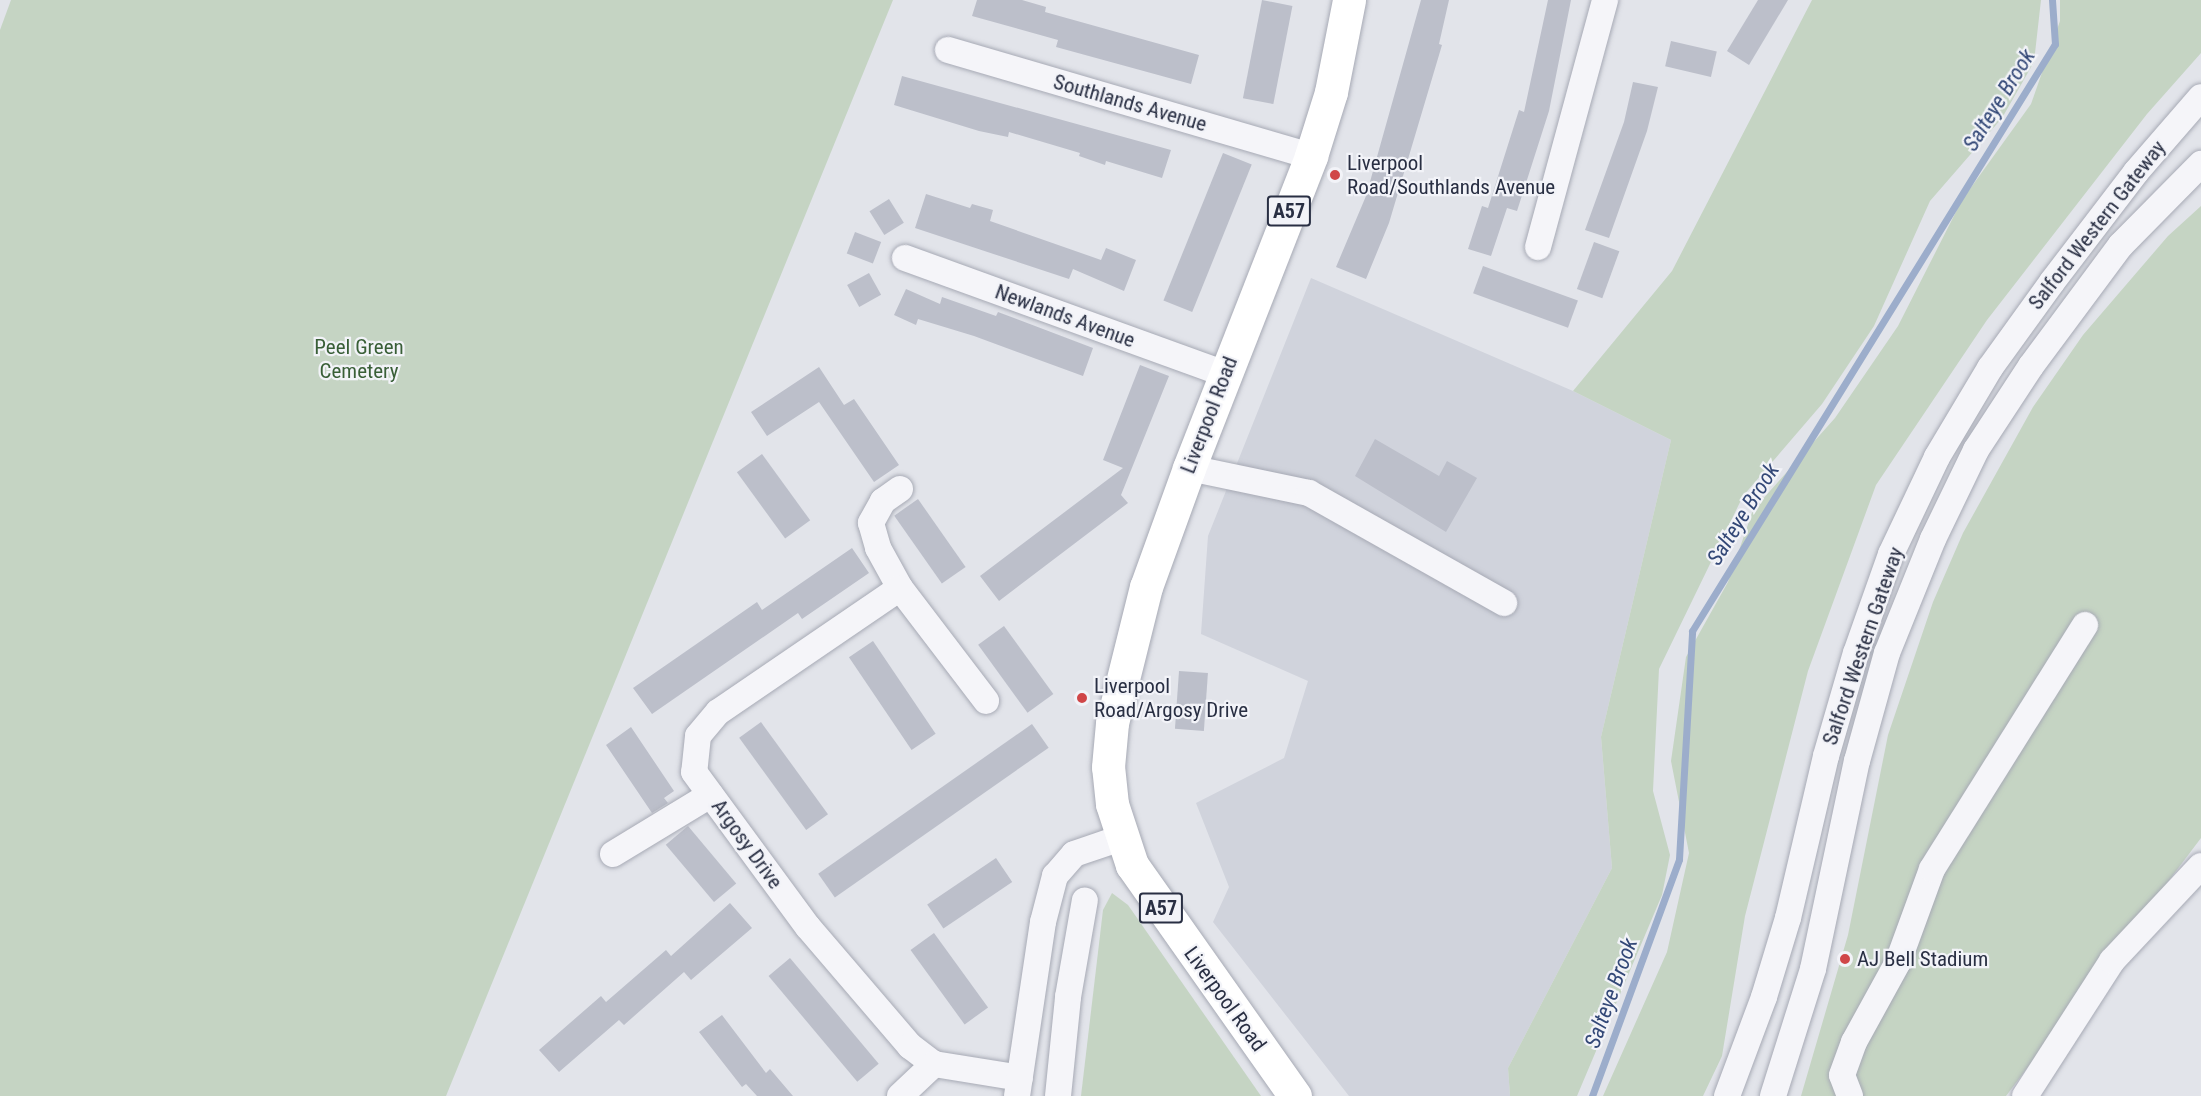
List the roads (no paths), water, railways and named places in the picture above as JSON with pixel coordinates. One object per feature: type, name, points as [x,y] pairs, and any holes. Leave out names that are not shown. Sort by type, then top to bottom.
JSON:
[{"type":"highway","name":"Liverpool Road","points":[[1295,1096],[1132,865],[1121,838],[1108,767],[1112,723],[1146,587],[1189,468],[1311,156],[1331,92],[1350,0]]},
{"type":"street","points":[[1538,247],[1605,0]]},
{"type":"street","name":"Southlands Avenue","points":[[948,50],[1311,156]]},
{"type":"street","name":"Salford Western Gateway","points":[[1727,1096],[1764,997],[1788,918],[1826,756],[1856,653],[1892,554],[1937,458],[1990,368],[2052,282],[2136,172],[2201,97]]},
{"type":"street","name":"Salford Western Gateway","points":[[1773,1096],[1813,969],[1857,762],[1887,653],[1933,539],[1976,450],[2031,366],[2121,245],[2201,164]]},
{"type":"street","name":"Newlands Avenue","points":[[905,258],[1225,374]]},
{"type":"street","points":[[1189,468],[1310,494],[1504,603]]},
{"type":"street","points":[[900,489],[883,501],[871,523],[878,548],[900,588],[987,701]]},
{"type":"street","name":"Argosy Drive","points":[[900,588],[718,712],[698,736],[694,772],[808,927],[910,1046],[934,1064],[1018,1087]]},
{"type":"street","points":[[1850,1096],[1842,1075],[1854,1042],[1898,962],[1932,869],[2085,625]]},
{"type":"street","points":[[613,854],[710,795]]},
{"type":"street","points":[[1018,1087],[1043,922],[1055,876],[1074,854],[1121,838]]},
{"type":"street","points":[[2025,1096],[2112,961],[2201,866]]},
{"type":"street","points":[[1058,1096],[1068,997],[1085,900]]},
{"type":"street","points":[[1756,1096],[1789,1050]]},
{"type":"street","points":[[900,1096],[934,1064]]},
{"type":"waterway","name":"Salteye Brook","points":[[1592,1096],[1679,859],[1692,631],[2055,44],[2052,0]]},
{"type":"place","name":"Liverpool Road/Southlands Avenue","points":[[1335,175]]},
{"type":"place","name":"Liverpool Road/Argosy Drive","points":[[1082,698]]},
{"type":"place","name":"AJ Bell Stadium","points":[[1845,959]]},
{"type":"park label","name":"Peel Green Cemetery","points":[[359,359]]}]
